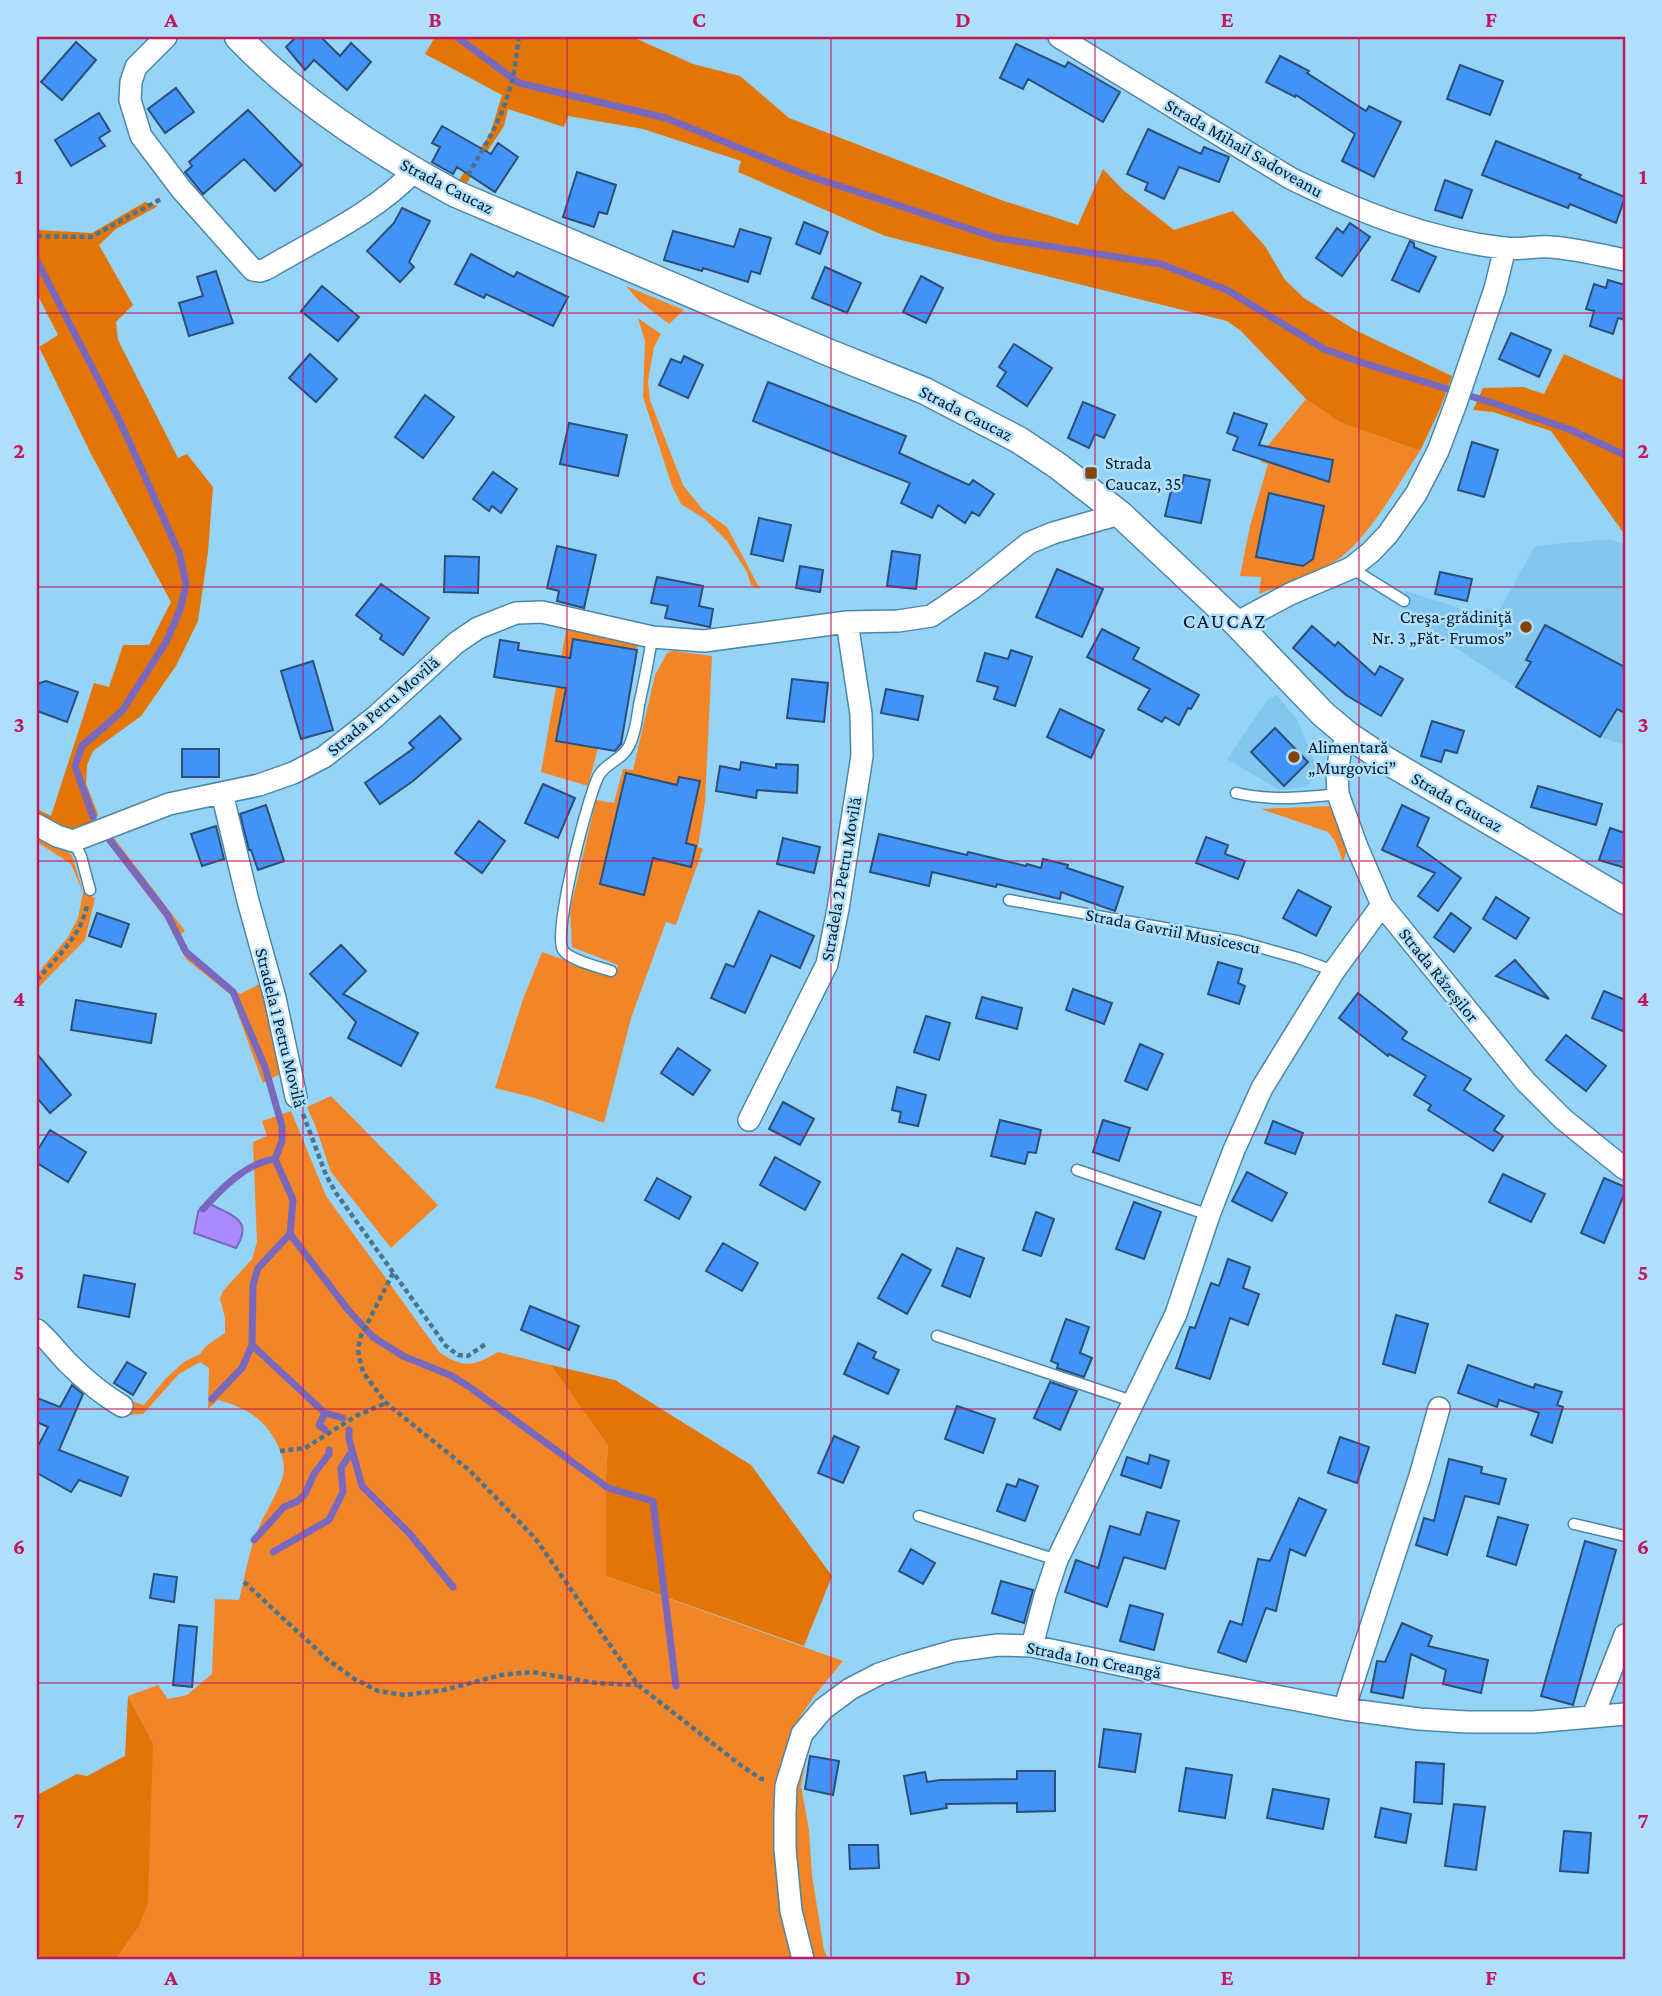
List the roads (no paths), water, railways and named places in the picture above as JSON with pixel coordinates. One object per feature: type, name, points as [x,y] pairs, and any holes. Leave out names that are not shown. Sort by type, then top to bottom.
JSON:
[{"type":"street","points":[[166,37],[136,67],[131,82],[130,100],[141,136],[181,189],[253,270],[260,271],[375,205],[398,188],[414,171]]},
{"type":"street","name":"Strada Caucaz","points":[[238,37],[281,77],[348,127],[414,171],[456,194],[925,391],[1020,440],[1120,514],[1236,623],[1323,714],[1348,735],[1625,901]]},
{"type":"street","name":"Strada Mihail Sadoveanu","points":[[1059,37],[1083,43],[1290,178],[1395,224],[1450,240],[1505,248],[1551,247],[1625,258]]},
{"type":"street","points":[[1236,623],[1290,594],[1351,568],[1388,534],[1416,494],[1438,451],[1495,289],[1505,248]]},
{"type":"street","name":"Strada Petru Movilă","points":[[73,841],[169,804],[259,785],[293,773],[324,757],[375,717],[451,647],[474,631],[516,613],[542,612],[652,637],[704,641],[846,622],[898,621],[931,616],[974,587],[1028,543],[1120,514]]},
{"type":"street","name":"Stradela 2 Petru Movilă","points":[[749,1120],[827,964],[838,909],[862,757],[862,714],[846,622]]},
{"type":"street","name":"Strada Răzeșilor","points":[[1348,735],[1336,774],[1338,794],[1382,905],[1526,1082],[1563,1119],[1625,1169]]},
{"type":"street","name":"Stradela 1 Petru Movilă","points":[[222,793],[275,999],[296,1097]]},
{"type":"street","points":[[37,825],[73,841]]},
{"type":"street","points":[[1032,1646],[1057,1560],[1177,1314],[1209,1215],[1262,1088],[1334,971],[1382,905]]},
{"type":"street","points":[[37,1330],[69,1364],[122,1406]]},
{"type":"street","points":[[1344,1709],[1420,1476],[1438,1408]]},
{"type":"street","points":[[1593,1716],[1625,1635]]},
{"type":"street","name":"Strada Ion Creangă","points":[[803,1959],[791,1911],[785,1849],[786,1786],[802,1734],[823,1709],[850,1689],[879,1674],[954,1651],[998,1645],[1032,1646],[1344,1709],[1419,1719],[1467,1722],[1534,1721],[1625,1714]]},
{"type":"lane","points":[[1351,568],[1404,600]]},
{"type":"lane","points":[[611,971],[571,957],[563,951],[560,944],[565,896],[593,787],[601,771],[628,749],[634,733],[652,637]]},
{"type":"lane","points":[[1236,793],[1272,799],[1338,794]]},
{"type":"lane","points":[[73,841],[81,856],[90,890]]},
{"type":"lane","name":"Strada Gavriil Musicescu","points":[[1009,900],[1237,941],[1334,971]]},
{"type":"lane","points":[[1077,1170],[1209,1215]]},
{"type":"lane","points":[[937,1336],[1135,1402]]},
{"type":"lane","points":[[919,1516],[1057,1560]]},
{"type":"lane","points":[[1574,1524],[1625,1536]]},
{"type":"waterway","points":[[457,37],[519,83],[666,118],[803,174],[997,238],[1161,264],[1227,290],[1324,349],[1571,430],[1625,455]]},
{"type":"waterway","points":[[37,261],[119,419],[180,555],[186,585],[180,610],[166,642],[122,711],[82,746],[75,766],[93,817]]},
{"type":"waterway","points":[[109,839],[167,914],[186,952],[233,992],[265,1067],[282,1126],[282,1141],[275,1159],[293,1200],[290,1234],[349,1311],[373,1337],[403,1356],[450,1375],[468,1386],[608,1488],[653,1501],[676,1686]]},
{"type":"waterway","points":[[203,1209],[244,1171],[264,1161],[275,1159]]},
{"type":"waterway","points":[[290,1234],[258,1268],[253,1285],[252,1345],[325,1413],[343,1418]]},
{"type":"waterway","points":[[212,1399],[242,1368],[252,1345]]},
{"type":"waterway","points":[[325,1413],[319,1425],[325,1430]]},
{"type":"waterway","points":[[349,1430],[362,1486],[410,1534],[453,1587]]},
{"type":"waterway","points":[[254,1540],[284,1507],[298,1501],[305,1494],[329,1450]]},
{"type":"waterway","points":[[273,1552],[329,1520],[343,1492],[341,1468],[352,1451]]},
{"type":"place","name":"Strada Caucaz, 35","points":[[1091,473]]},
{"type":"place","name":"Creşa-grădiniţă Nr. 3 „Făt- Frumos”","points":[[1526,627]]},
{"type":"place","name":"Alimentară „Murgovici”","points":[[1294,757]]},
{"type":"district","name":"CAUCAZ","points":[[1225,621]]}]
